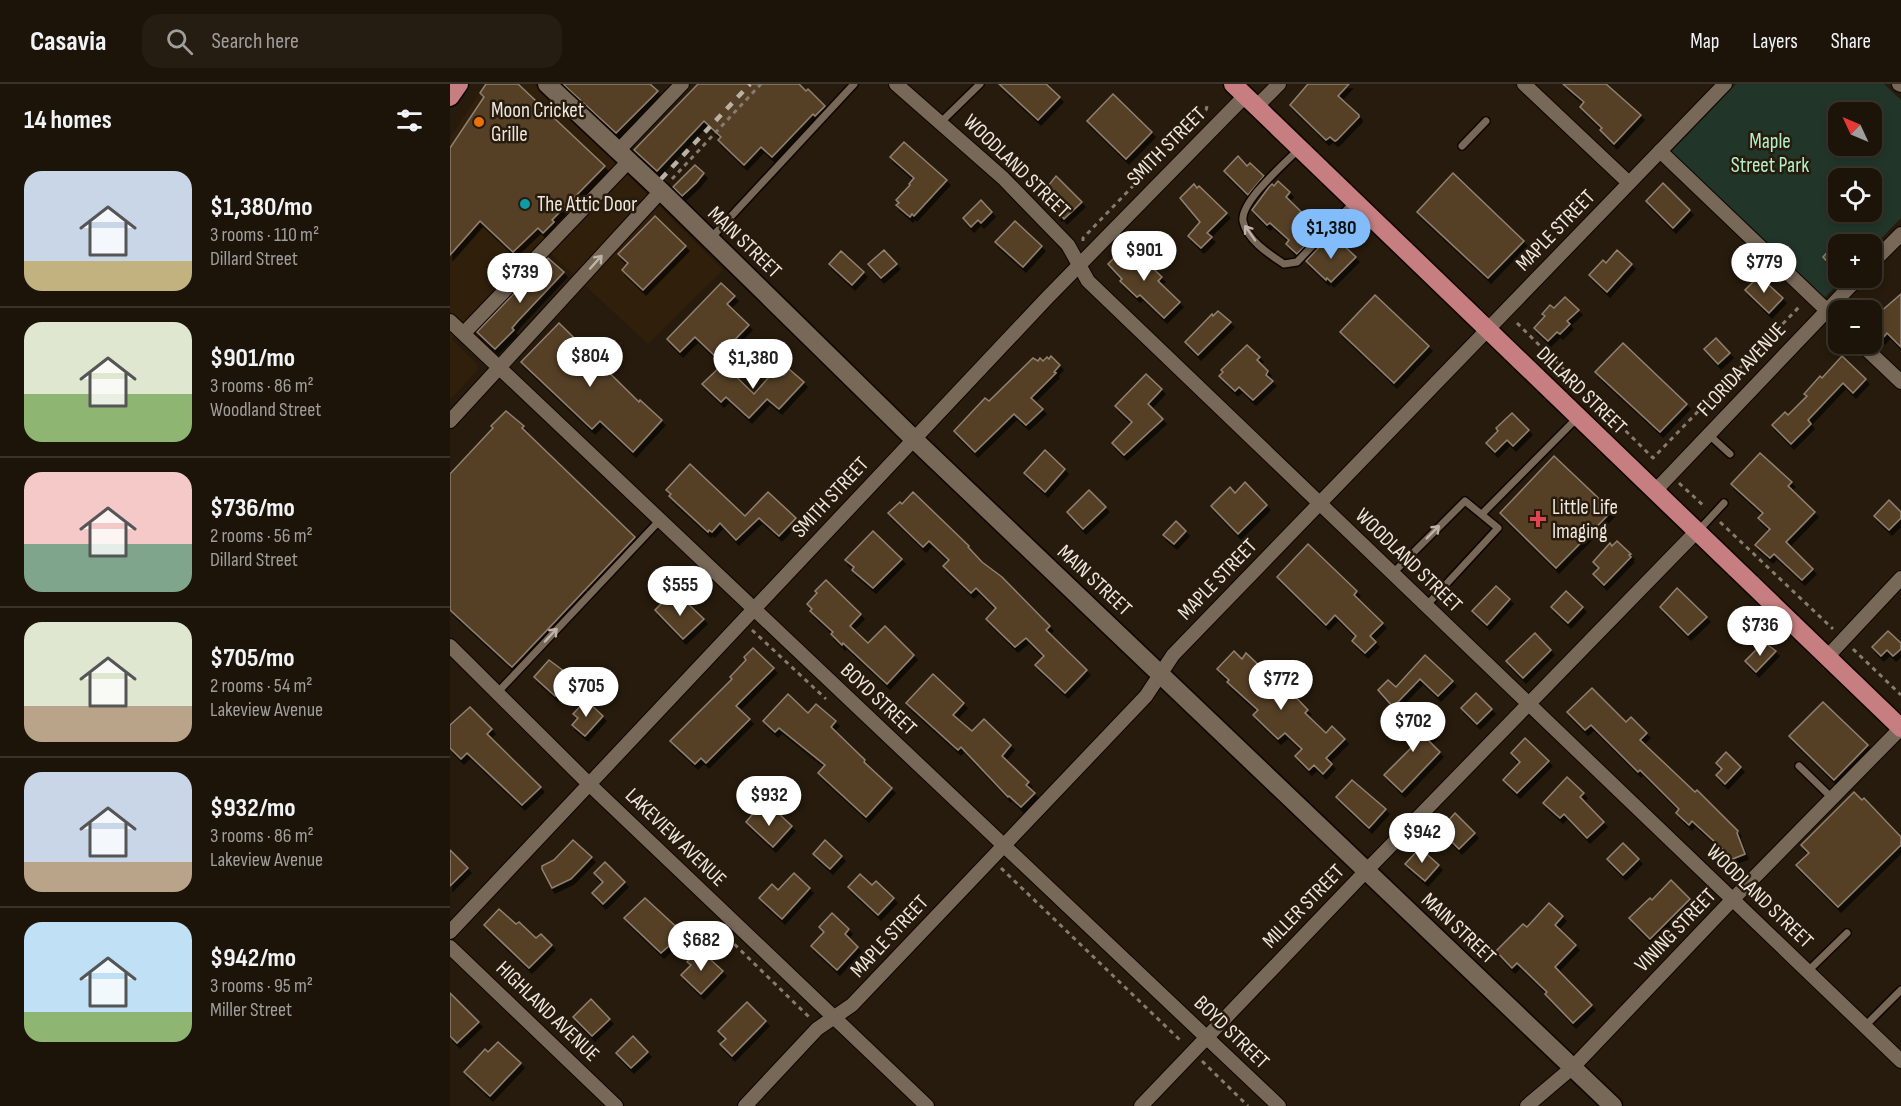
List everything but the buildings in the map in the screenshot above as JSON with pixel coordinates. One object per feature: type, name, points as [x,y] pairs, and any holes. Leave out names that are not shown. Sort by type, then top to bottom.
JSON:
[{"type":"main road","points":[[450,97],[459,84]]},
{"type":"main road","name":"MAIN STREET","points":[[547,84],[661,191],[913,438],[1613,1106]]},
{"type":"main road","name":"DILLARD STREET","points":[[1245,96],[1901,728]]},
{"type":"street","points":[[464,333],[624,156],[682,84]]},
{"type":"street","name":"WOODLAND STREET","points":[[896,84],[1003,178],[1068,245],[1088,281],[1901,1061]]},
{"type":"street","name":"SMITH STREET","points":[[450,932],[1079,264],[1245,96],[1279,84]]},
{"type":"street","points":[[1524,84],[1629,183]]},
{"type":"street","name":"MAPLE STREET","points":[[746,1106],[817,1029],[852,1005],[1146,696],[1173,656],[1725,84]]},
{"type":"street","points":[[1660,151],[1826,309]]},
{"type":"street","points":[[450,422],[661,191]]},
{"type":"street","points":[[1882,253],[1901,234]]},
{"type":"street","name":"FLORIDA AVENUE","points":[[1655,491],[1848,288]]},
{"type":"street","name":"BOYD STREET","points":[[450,321],[1208,1036],[1279,1106]]},
{"type":"street","points":[[1872,354],[1901,382]]},
{"type":"street","name":"MILLER STREET","points":[[1141,1106],[1697,531]]},
{"type":"street","points":[[1827,656],[1901,578]]},
{"type":"street","name":"LAKEVIEW AVENUE","points":[[450,646],[588,783],[927,1106]]},
{"type":"street","name":"VINING STREET","points":[[1527,1106],[1573,1067],[1733,899],[1901,728]]},
{"type":"street","name":"HIGHLAND AVENUE","points":[[450,947],[616,1106]]},
{"type":"lane","points":[[710,239],[854,84]]},
{"type":"lane","points":[[941,122],[980,84]]},
{"type":"lane","points":[[1462,146],[1486,121]]},
{"type":"lane","points":[[1299,149],[1247,206],[1242,218],[1245,228],[1264,250],[1284,264],[1297,262],[1354,202]]},
{"type":"lane","points":[[1482,514],[1578,417]]},
{"type":"lane","points":[[1708,434],[1730,454]]},
{"type":"lane","points":[[1392,574],[1465,501],[1498,528],[1426,606]]},
{"type":"lane","points":[[1697,531],[1724,503]]},
{"type":"lane","points":[[498,693],[660,520]]},
{"type":"lane","points":[[1799,766],[1832,798]]},
{"type":"lane","points":[[1808,971],[1847,933]]},
{"type":"lane","points":[[1864,1026],[1901,990]]},
{"type":"path","points":[[661,191],[761,84]]},
{"type":"path","points":[[1083,242],[1083,238],[1206,110],[1208,103]]},
{"type":"path","points":[[1653,458],[1802,304]]},
{"type":"path","points":[[1517,323],[1653,458],[1901,695]]},
{"type":"path","points":[[725,936],[810,1018]]},
{"type":"shaded area","points":[[485,84],[534,84],[560,107],[723,270],[648,344],[540,244],[452,339],[477,364],[478,370],[450,400],[450,138]]},
{"type":"green space","name":"Maple Street Park","points":[[1736,84],[1884,84],[1901,100],[1901,218],[1882,238],[1882,234],[1828,234],[1828,288],[1834,288],[1823,299],[1816,289],[1671,152]]},
{"type":"railway","points":[[661,179],[750,84]]},
{"type":"place","name":"Moon Cricket Grille","points":[[479,122]]},
{"type":"place","name":"The Attic Door","points":[[525,204]]},
{"type":"place","name":"Little Life Imaging","points":[[1538,519]]}]
